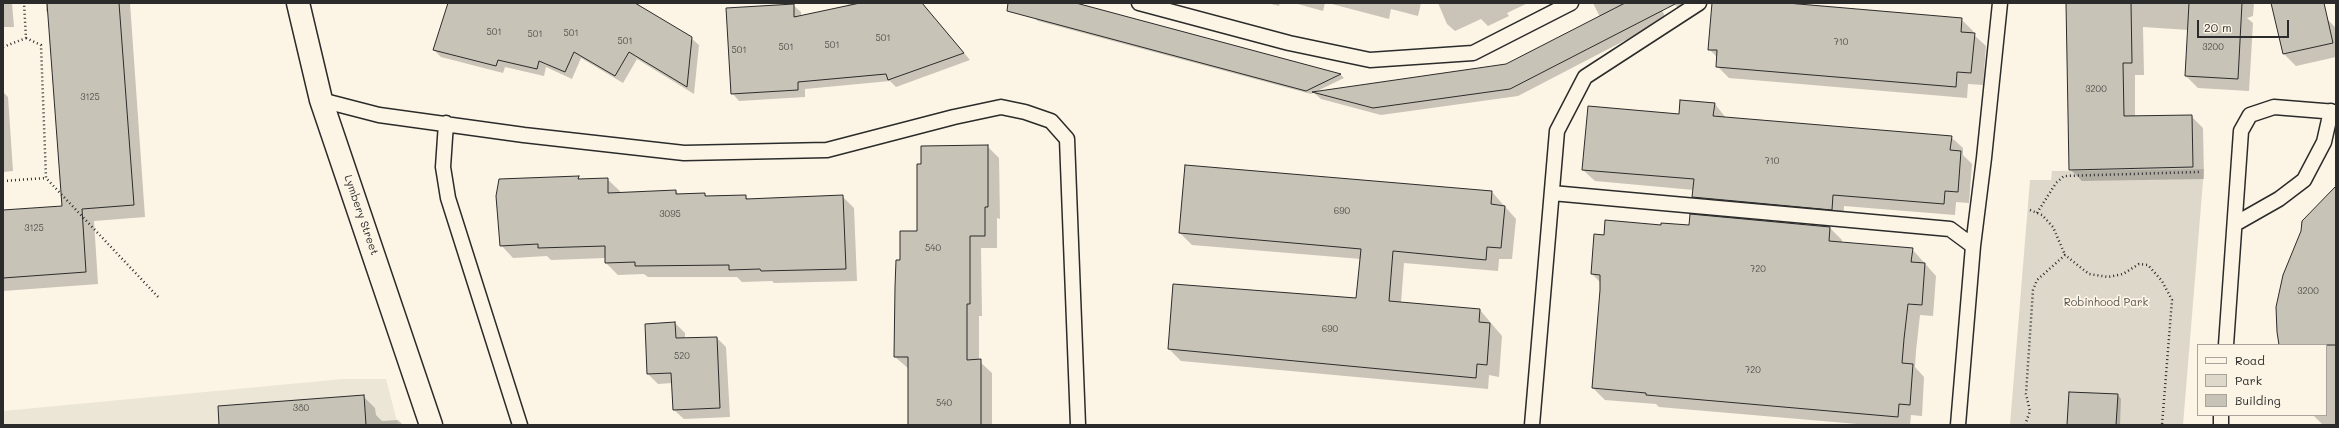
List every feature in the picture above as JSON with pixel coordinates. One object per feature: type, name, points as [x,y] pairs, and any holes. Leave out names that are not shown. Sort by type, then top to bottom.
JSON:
[{"type":"street","name":"Lymbery Street","points":[[298,3],[321,100],[431,425]]},
{"type":"lane","points":[[1138,3],[1289,43],[1370,60],[1473,53],[1571,3]]},
{"type":"lane","points":[[1532,425],[1557,131],[1585,77],[1699,3]]},
{"type":"lane","points":[[1958,422],[1973,246],[2000,3]]},
{"type":"lane","points":[[321,100],[379,115],[446,123],[524,135],[684,153],[827,150],[954,117],[1001,107],[1025,112],[1051,121],[1067,139],[1078,425]]},
{"type":"lane","points":[[2226,344],[2241,131],[2250,115],[2274,107],[2334,112],[2324,142],[2304,180],[2279,199],[2235,224]]},
{"type":"lane","points":[[446,123],[443,167],[448,198],[520,425]]},
{"type":"lane","points":[[1552,193],[1950,229],[1973,246]]},
{"type":"path","points":[[24,3],[26,38]]},
{"type":"path","points":[[3,46],[26,38],[41,45],[46,178],[160,299]]},
{"type":"path","points":[[2037,212],[2056,183],[2064,176],[2199,172]]},
{"type":"path","points":[[3,181],[46,178]]},
{"type":"path","points":[[2030,210],[2037,212],[2053,227],[2064,255],[2089,274],[2108,277],[2123,274],[2139,264],[2148,265],[2165,288],[2172,300],[2162,425]]},
{"type":"path","points":[[2025,425],[2030,411],[2026,394],[2033,290],[2037,280],[2064,255]]},
{"type":"shaded area","points":[[343,379],[386,379],[398,425],[3,425],[3,411]]},
{"type":"green space","name":"Robinhood Park","points":[[2204,169],[2183,425],[2010,425],[2030,180],[2051,180],[2052,171]]},
{"type":"building","points":[[47,3],[119,3],[134,205],[82,209],[86,272],[3,278],[3,210],[62,206]]},
{"type":"building","points":[[448,3],[635,3],[692,37],[687,87],[629,52],[615,76],[574,52],[565,72],[539,61],[537,69],[498,60],[496,66],[433,50]]},
{"type":"building","points":[[860,3],[922,3],[964,53],[888,80],[886,74],[798,82],[798,90],[731,94],[726,8],[794,4],[794,17]]},
{"type":"building","points":[[1008,3],[1076,3],[1341,74],[1306,91],[1007,11]]},
{"type":"building","points":[[1625,3],[1677,3],[1510,89],[1373,108],[1312,92],[1506,64]]},
{"type":"building","points":[[1712,3],[1787,3],[1962,18],[1961,32],[1975,33],[1971,73],[1957,72],[1956,87],[1716,67],[1717,50],[1708,50]]},
{"type":"building","points":[[2066,3],[2131,3],[2132,63],[2123,63],[2124,116],[2192,115],[2193,167],[2069,170]]},
{"type":"building","points":[[2189,3],[2242,3],[2238,79],[2185,76]]},
{"type":"building","points":[[2271,3],[2324,3],[2333,43],[2283,54]]},
{"type":"building","points":[[1680,100],[1715,103],[1713,116],[1952,136],[1950,150],[1961,151],[1958,192],[1945,191],[1944,204],[1833,195],[1832,210],[1692,197],[1694,179],[1582,170],[1588,106],[1679,114]]},
{"type":"building","points":[[988,145],[988,207],[985,207],[985,236],[970,236],[970,304],[967,304],[967,360],[981,359],[981,425],[908,425],[908,357],[894,357],[896,260],[900,260],[900,231],[917,231],[917,164],[921,164],[921,146]]},
{"type":"building","points":[[1185,165],[1492,191],[1491,204],[1505,206],[1501,248],[1487,247],[1486,260],[1393,251],[1389,301],[1480,309],[1479,322],[1490,323],[1487,365],[1477,364],[1476,378],[1168,349],[1173,284],[1356,298],[1361,249],[1179,233]]},
{"type":"building","points":[[579,176],[578,179],[608,178],[608,193],[676,190],[676,194],[705,193],[705,196],[746,195],[746,199],[843,195],[846,269],[761,271],[760,269],[729,270],[729,265],[635,266],[635,262],[605,263],[605,246],[538,248],[538,244],[500,246],[496,196],[499,179]]},
{"type":"building","points":[[2336,186],[2336,345],[2279,344],[2276,307],[2283,275],[2301,231],[2302,221]]},
{"type":"building","points":[[1690,214],[1830,227],[1829,241],[1913,248],[1911,262],[1925,263],[1922,305],[1908,304],[1904,339],[1902,363],[1913,364],[1910,405],[1899,404],[1898,417],[1646,395],[1646,393],[1592,388],[1600,290],[1600,275],[1591,274],[1594,234],[1604,235],[1605,220],[1661,225],[1661,223],[1689,225]]},
{"type":"building","points":[[675,322],[676,338],[717,337],[720,408],[673,410],[671,373],[647,374],[645,324]]},
{"type":"building","points":[[2069,392],[2118,394],[2116,425],[2067,425]]},
{"type":"building","points":[[364,395],[366,425],[219,425],[218,406]]}]
